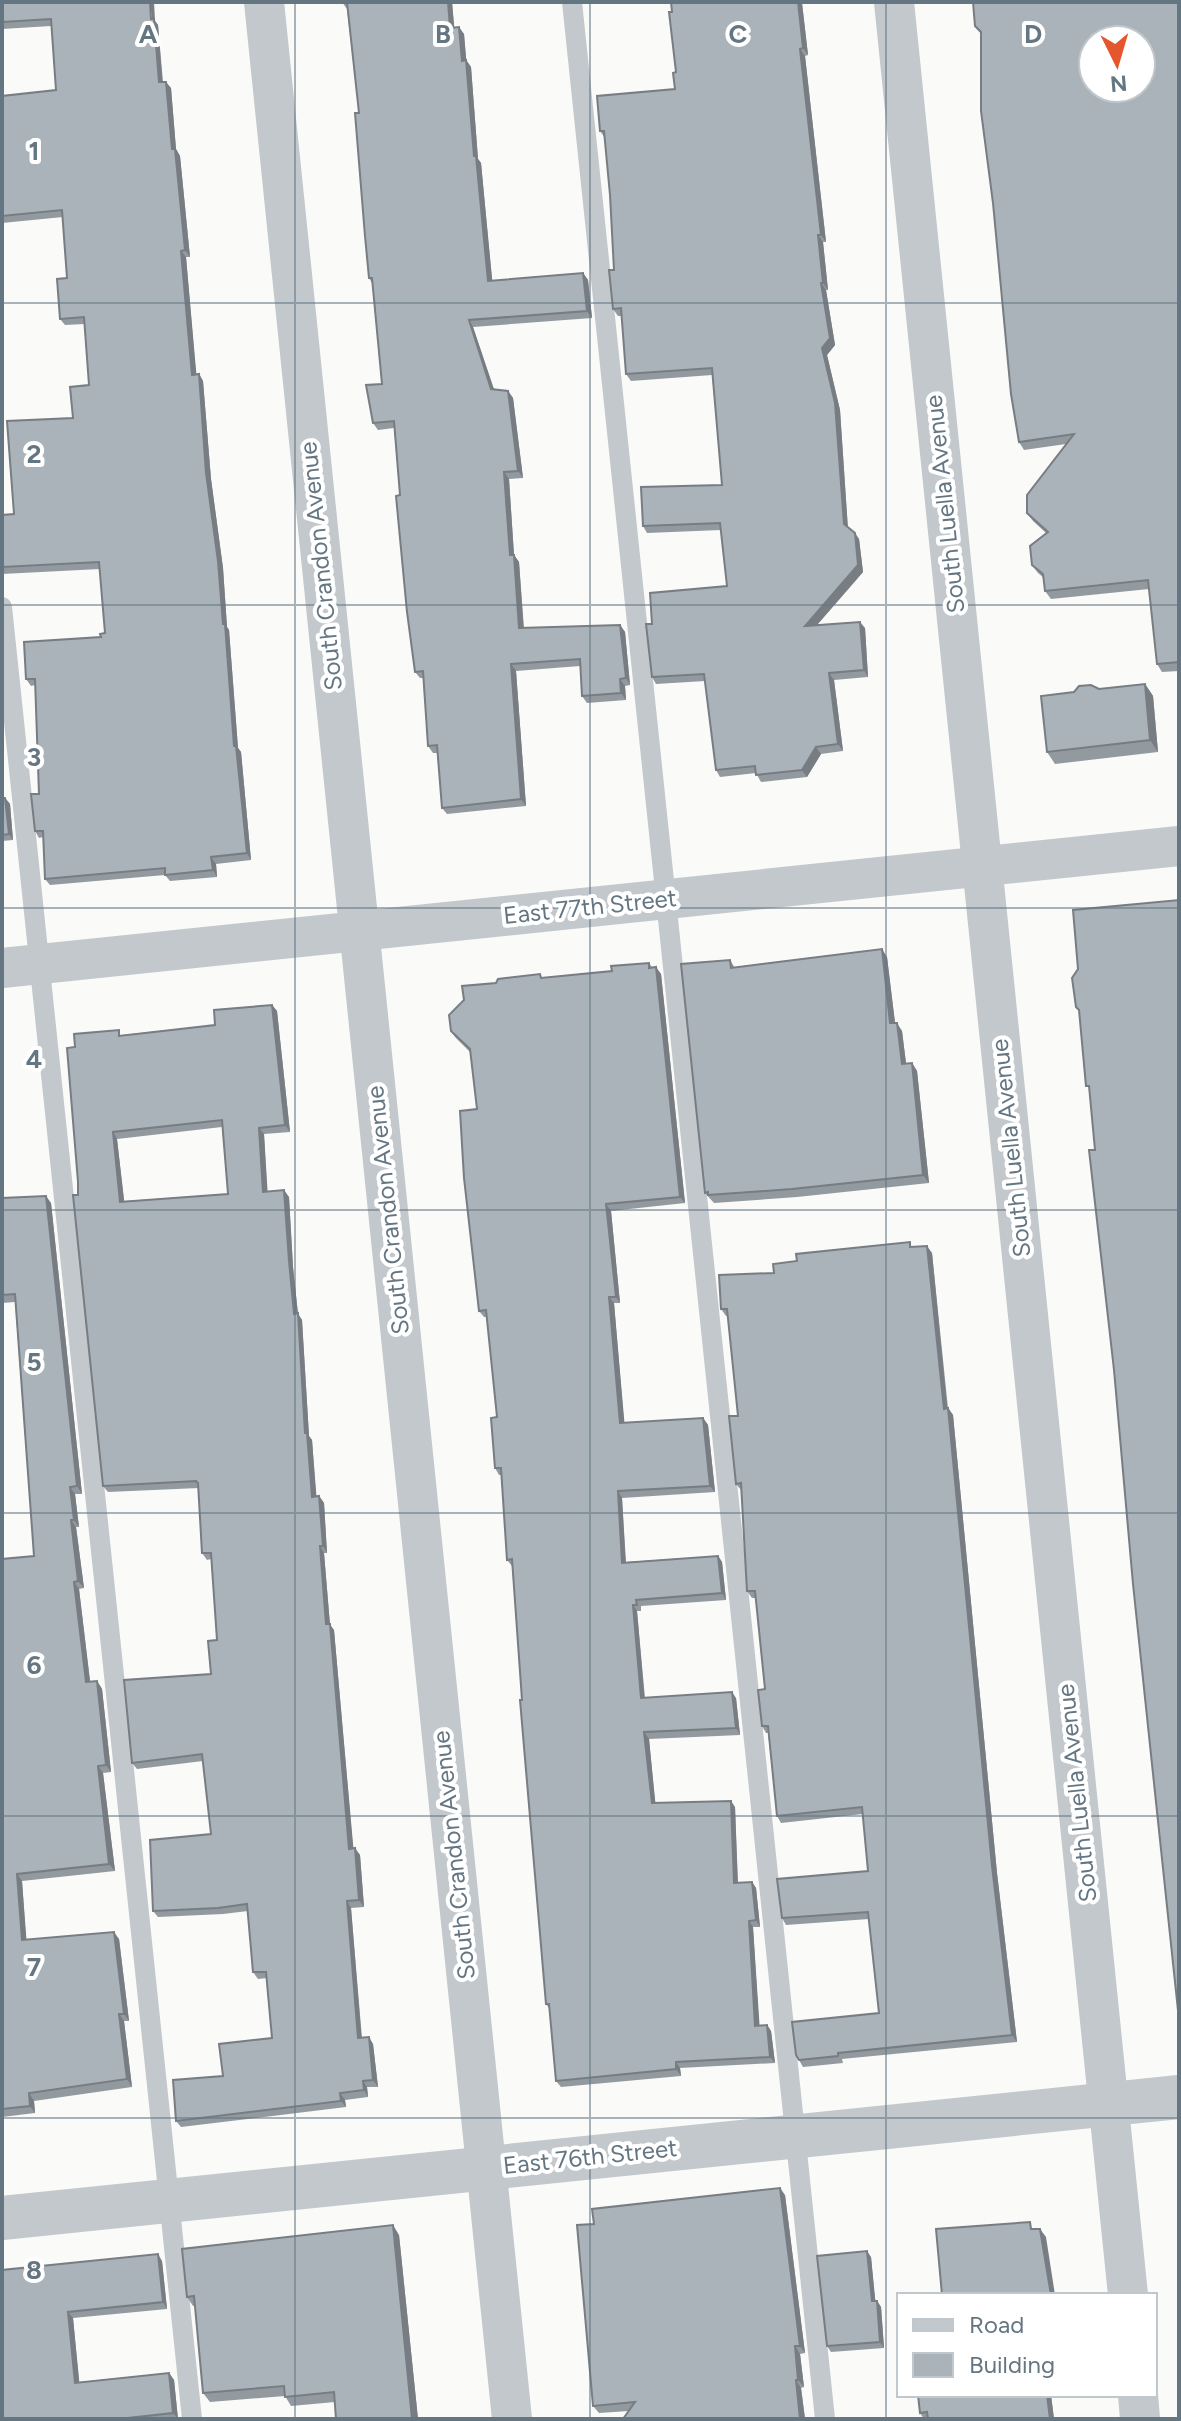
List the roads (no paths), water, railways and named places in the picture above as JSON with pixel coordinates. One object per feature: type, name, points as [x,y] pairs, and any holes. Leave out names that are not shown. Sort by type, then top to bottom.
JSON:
[{"type":"street","name":"South Crandon Avenue","points":[[264,2],[512,2419]]},
{"type":"street","name":"South Luella Avenue","points":[[894,2],[1128,2293]]},
{"type":"street","name":"East 77th Street","points":[[21,966],[1179,846]]},
{"type":"street","name":"East 76th Street","points":[[2,2218],[1179,2097]]},
{"type":"street","points":[[1138,2397],[1140,2419]]},
{"type":"lane","points":[[572,2],[825,2419]]},
{"type":"lane","points":[[2,607],[21,966],[169,2201],[192,2419]]}]
